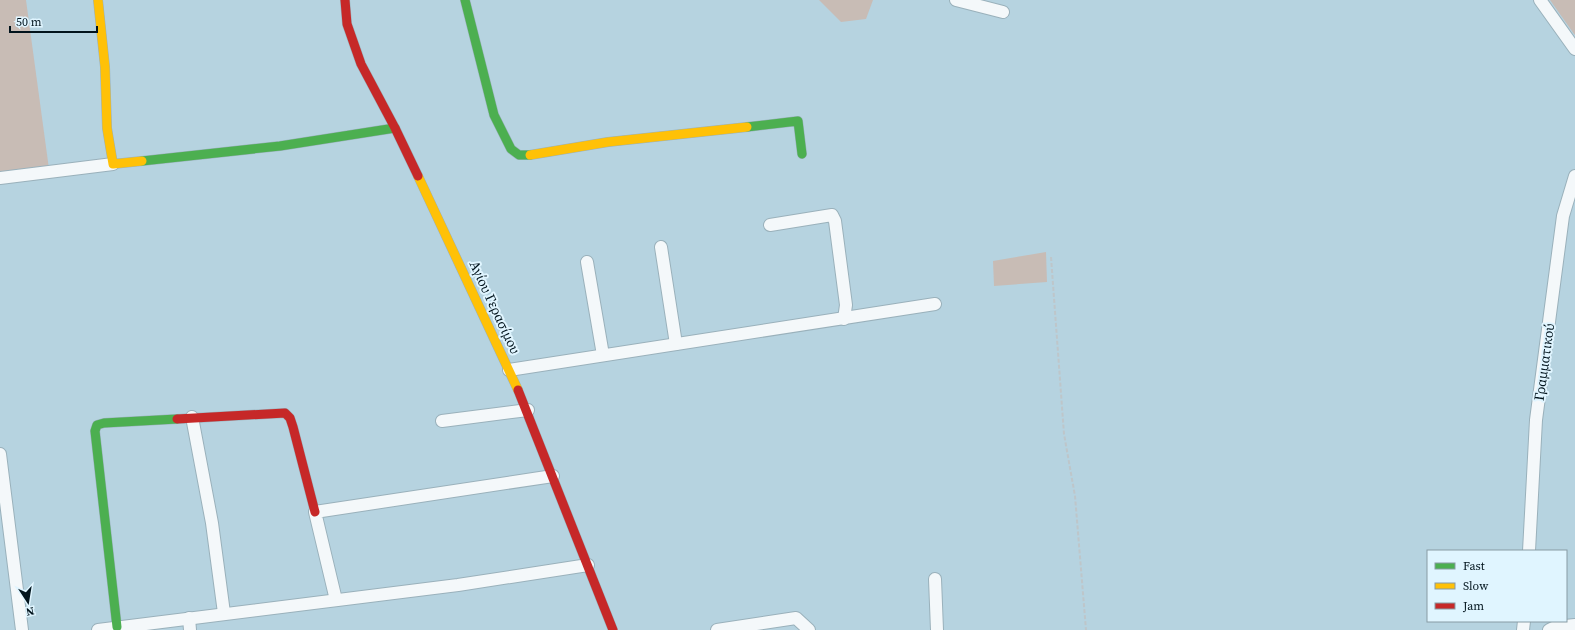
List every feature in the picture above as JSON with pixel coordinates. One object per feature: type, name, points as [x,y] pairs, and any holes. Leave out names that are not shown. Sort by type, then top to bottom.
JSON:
[{"type":"street","points":[[98,0],[104,67],[107,128],[113,164]]},
{"type":"street","name":"Αγίου Γερασίμου","points":[[346,0],[347,24],[361,64],[395,128],[528,410],[613,630]]},
{"type":"street","points":[[466,0],[494,115],[511,148],[519,154],[529,155],[608,142],[798,121],[802,154]]},
{"type":"street","points":[[956,0],[1003,12]]},
{"type":"street","points":[[1540,0],[1575,49]]},
{"type":"street","points":[[0,178],[280,146],[395,128]]},
{"type":"street","name":"Γραμματικού","points":[[1529,550],[1536,420],[1562,216],[1575,176]]},
{"type":"street","points":[[770,225],[832,215],[835,221],[846,305],[844,319]]},
{"type":"street","points":[[661,247],[676,344]]},
{"type":"street","points":[[587,262],[603,355]]},
{"type":"street","points":[[509,370],[935,304]]},
{"type":"street","points":[[442,421],[528,410]]},
{"type":"street","points":[[117,627],[95,431],[97,425],[104,423],[285,413],[290,418],[293,427],[336,600]]},
{"type":"street","points":[[192,418],[212,523],[224,613]]},
{"type":"street","points":[[0,454],[22,630]]},
{"type":"street","points":[[315,512],[553,476]]},
{"type":"street","points":[[98,630],[117,627],[189,624],[224,613],[458,585],[588,565]]},
{"type":"street","points":[[935,579],[937,630]]},
{"type":"street","points":[[717,630],[796,618],[809,630]]},
{"type":"street","points":[[1549,630],[1556,627],[1575,625]]},
{"type":"path","points":[[1051,256],[1064,434],[1075,496],[1086,630]]},
{"type":"shaded area","points":[[0,0],[26,0],[49,169],[0,174]]},
{"type":"shaded area","points":[[819,0],[873,0],[866,19],[841,22]]},
{"type":"shaded area","points":[[1550,0],[1575,0],[1575,35],[1574,34]]},
{"type":"shaded area","points":[[1046,252],[1047,282],[994,286],[993,261]]},
{"type":"traffic: fast","points":[[465,0],[494,115],[511,149],[519,155],[530,155]]},
{"type":"traffic: fast","points":[[747,127],[798,121],[802,154]]},
{"type":"traffic: fast","points":[[142,161],[280,146],[395,128]]},
{"type":"traffic: fast","points":[[117,627],[95,431],[97,425],[104,423],[177,419]]},
{"type":"traffic: slow","points":[[98,0],[105,67],[107,128],[113,164],[142,161]]},
{"type":"traffic: slow","points":[[530,155],[608,142],[747,127]]},
{"type":"traffic: slow","points":[[418,176],[518,390]]},
{"type":"traffic: jam","points":[[345,0],[347,24],[361,64],[395,128],[418,176]]},
{"type":"traffic: jam","points":[[518,390],[613,630]]},
{"type":"traffic: jam","points":[[177,419],[285,413],[290,418],[293,427],[315,512]]}]
